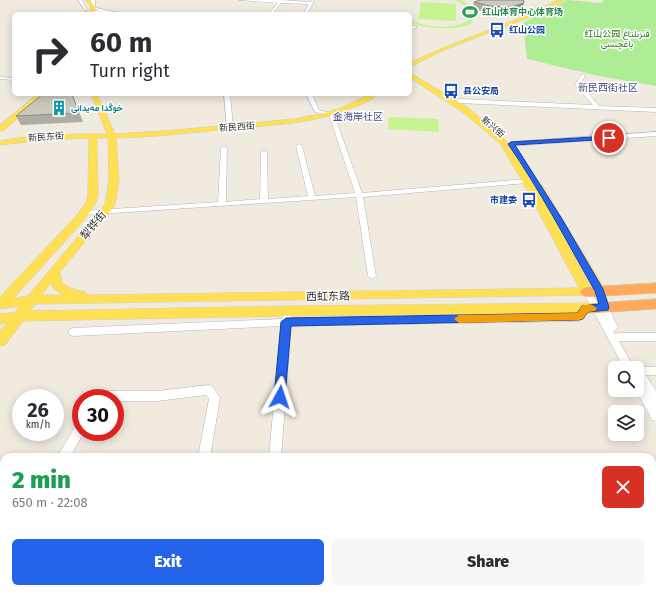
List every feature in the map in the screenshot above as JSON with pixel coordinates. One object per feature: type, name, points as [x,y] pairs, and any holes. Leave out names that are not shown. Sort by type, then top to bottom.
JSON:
[{"type":"highway","name":"西虹东路","points":[[593,292],[656,288]]},
{"type":"highway","name":"西虹东路","points":[[595,308],[656,304]]},
{"type":"main road","points":[[412,61],[456,42],[522,17],[558,0]]},
{"type":"main road","points":[[412,64],[442,49],[539,12],[562,0]]},
{"type":"main road","name":"新兴街","points":[[412,72],[459,101],[500,132],[511,144],[522,159],[558,219],[593,292]]},
{"type":"main road","name":"新兴街","points":[[412,77],[453,101],[491,131],[504,144],[593,292]]},
{"type":"main road","points":[[0,129],[40,96]]},
{"type":"main road","name":"犁铧街","points":[[0,341],[54,271],[110,205],[114,179],[111,134],[95,96]]},
{"type":"main road","name":"新民西街","points":[[328,113],[363,96]]},
{"type":"main road","name":"新民西街","points":[[93,135],[289,122],[328,113],[361,102],[372,96]]},
{"type":"main road","name":"犁铧街","points":[[0,304],[91,203],[93,194],[93,135]]},
{"type":"main road","name":"新民东街","points":[[0,143],[93,135]]},
{"type":"main road","points":[[0,137],[10,141]]},
{"type":"main road","points":[[54,271],[56,285],[67,292],[98,299]]},
{"type":"main road","name":"西虹东路","points":[[0,304],[31,300],[593,292]]},
{"type":"main road","name":"西虹东路","points":[[0,319],[18,316],[286,316],[595,308]]},
{"type":"street","points":[[80,0],[89,7],[108,12]]},
{"type":"street","points":[[241,0],[312,2],[305,12]]},
{"type":"street","points":[[272,12],[281,1]]},
{"type":"street","points":[[89,7],[113,12]]},
{"type":"street","points":[[583,75],[578,85],[598,108]]},
{"type":"street","points":[[0,78],[12,78]]},
{"type":"street","points":[[227,96],[230,126]]},
{"type":"street","points":[[310,96],[317,111],[328,113],[359,195],[372,276]]},
{"type":"street","points":[[459,101],[656,110]]},
{"type":"street","points":[[511,144],[656,134]]},
{"type":"street","points":[[299,146],[312,198]]},
{"type":"street","points":[[222,204],[224,148]]},
{"type":"street","points":[[264,153],[264,201]]},
{"type":"street","points":[[83,213],[359,195],[527,181]]},
{"type":"street","points":[[593,292],[595,308],[629,361]]},
{"type":"street","points":[[595,308],[608,317],[631,361]]},
{"type":"street","points":[[73,332],[286,316],[275,453]]},
{"type":"street","points":[[619,337],[656,336]]},
{"type":"street","points":[[644,371],[656,371]]},
{"type":"street","points":[[644,383],[656,401]]},
{"type":"street","points":[[644,389],[656,416]]},
{"type":"street","points":[[124,396],[157,396],[209,390],[215,398],[205,453]]},
{"type":"street","points":[[65,453],[73,441]]},
{"type":"green space","name":"红山体育中心体育场","points":[[454,0],[461,0],[472,6],[473,20],[471,24],[456,28],[440,28],[425,27],[412,24],[412,19],[430,26],[447,26],[463,23],[468,20],[466,6]]},
{"type":"green space","name":"红山公园 قىزىلتاغ باغچىسى","points":[[567,0],[601,3],[604,0],[656,0],[656,86],[599,76],[527,59],[523,23]]},
{"type":"green space","points":[[421,2],[456,4],[456,21],[418,19]]},
{"type":"green space","points":[[389,117],[438,119],[439,132],[388,129]]},
{"type":"building","points":[[481,0],[523,0],[524,3],[510,7],[490,6],[474,2]]},
{"type":"building","points":[[41,96],[73,96],[79,113],[16,116]]},
{"type":"slow traffic","points":[[459,319],[579,317],[585,308],[592,308]]},
{"type":"place","name":"红山体育中心体育场","points":[[470,12]]},
{"type":"place","name":"红山公园","points":[[497,30]]},
{"type":"place","name":"县公安局","points":[[451,91]]},
{"type":"place","name":"خوڭدا مەيدانى","points":[[59,108]]},
{"type":"place","name":"市建委","points":[[529,200]]},
{"type":"district","name":"新民西街社区","points":[[608,87]]},
{"type":"district","name":"金海岸社区","points":[[358,116]]},
{"type":"route","points":[[280,397],[286,322],[579,317],[585,308],[605,307],[600,291],[522,159],[511,144],[609,138]]}]
